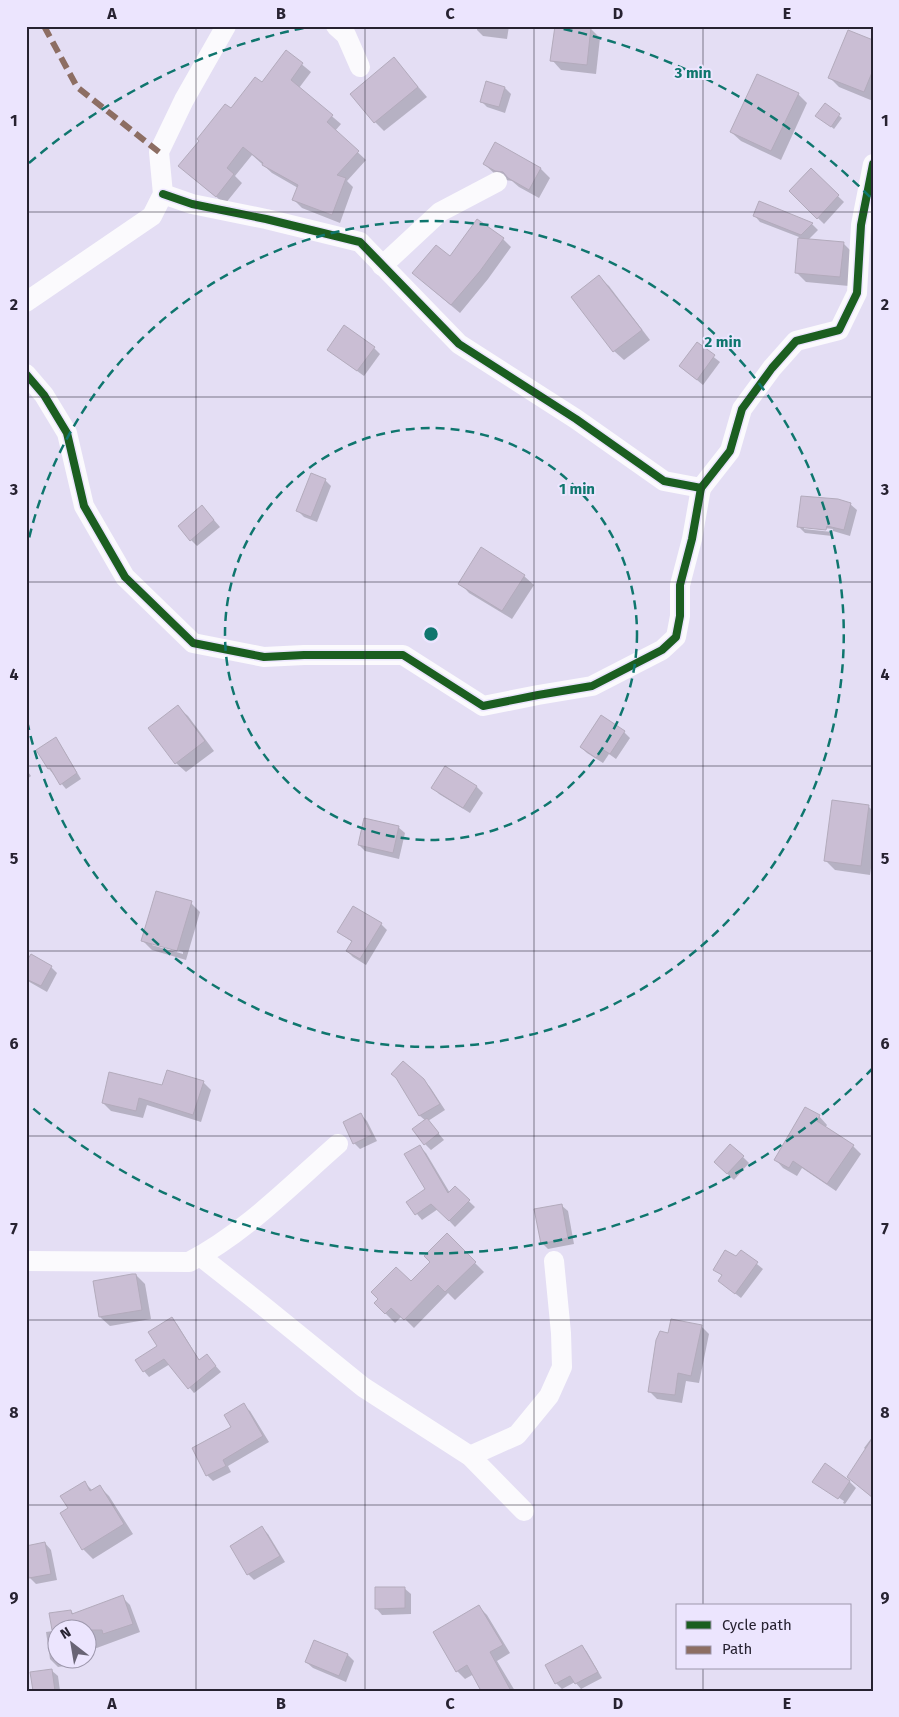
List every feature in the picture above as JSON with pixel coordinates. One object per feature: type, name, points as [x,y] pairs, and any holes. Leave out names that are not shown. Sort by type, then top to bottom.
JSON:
[{"type":"street","points":[[26,302],[152,216],[163,194],[159,152],[184,100],[226,26]]},
{"type":"street","points":[[336,26],[346,35],[360,67]]},
{"type":"street","points":[[26,374],[44,395],[67,433],[84,506],[125,577],[193,643],[264,657],[403,655],[483,706],[538,694],[592,686],[662,650],[676,637],[680,616],[680,585],[692,539],[701,488],[730,451],[742,410],[772,368],[796,341],[839,330],[857,293],[861,226],[873,164]]},
{"type":"street","points":[[382,266],[440,212],[497,182]]},
{"type":"street","points":[[163,194],[192,204],[266,219],[360,242],[459,344],[576,419],[664,481],[701,488]]},
{"type":"street","points":[[26,1261],[189,1262],[252,1220],[338,1144]]},
{"type":"street","points":[[200,1256],[363,1387],[470,1456],[524,1511]]},
{"type":"street","points":[[470,1456],[517,1435],[549,1396],[562,1367],[561,1333],[554,1261]]},
{"type":"building","points":[[555,26],[591,27],[587,65],[550,61]]},
{"type":"building","points":[[848,30],[873,40],[873,70],[864,92],[828,78]]},
{"type":"building","points":[[286,50],[303,63],[291,80],[333,115],[327,122],[359,151],[337,175],[346,178],[332,215],[292,200],[298,185],[262,165],[263,163],[243,147],[227,168],[234,174],[216,197],[178,166],[199,141],[197,139],[225,104],[231,108],[255,77],[262,82]]},
{"type":"building","points":[[394,57],[418,87],[374,123],[350,94]]},
{"type":"building","points":[[757,74],[799,93],[771,151],[730,132]]},
{"type":"building","points":[[486,81],[505,87],[499,107],[480,102]]},
{"type":"building","points":[[825,103],[840,114],[831,127],[815,116]]},
{"type":"building","points":[[495,142],[541,168],[529,190],[508,178],[503,172],[495,171],[483,164]]},
{"type":"building","points":[[811,168],[839,195],[817,219],[789,191]]},
{"type":"building","points":[[759,201],[813,223],[801,235],[753,216]]},
{"type":"building","points":[[477,219],[504,238],[480,271],[451,305],[412,273],[436,245],[450,256]]},
{"type":"building","points":[[798,238],[844,242],[840,277],[795,273]]},
{"type":"building","points":[[599,275],[642,330],[613,352],[571,297]]},
{"type":"building","points":[[344,325],[375,347],[357,371],[327,350]]},
{"type":"building","points":[[697,342],[715,355],[697,380],[679,366]]},
{"type":"building","points":[[311,473],[326,479],[311,517],[296,511]]},
{"type":"building","points":[[801,496],[838,499],[851,503],[844,530],[827,526],[826,530],[797,527]]},
{"type":"building","points":[[202,505],[214,520],[190,541],[178,526]]},
{"type":"building","points":[[481,547],[525,575],[502,611],[458,584]]},
{"type":"building","points":[[178,705],[205,741],[175,764],[148,728]]},
{"type":"building","points":[[601,715],[625,731],[610,754],[602,749],[596,758],[580,747]]},
{"type":"building","points":[[56,737],[77,773],[60,785],[36,750]]},
{"type":"building","points":[[445,766],[477,786],[463,808],[431,788]]},
{"type":"building","points":[[832,800],[869,805],[861,866],[824,861]]},
{"type":"building","points":[[364,818],[399,826],[393,853],[358,845]]},
{"type":"building","points":[[156,891],[192,901],[177,951],[141,941]]},
{"type":"building","points":[[353,906],[382,923],[360,959],[346,951],[352,941],[337,932]]},
{"type":"building","points":[[31,954],[52,966],[41,986],[26,979],[26,962]]},
{"type":"building","points":[[403,1061],[424,1079],[440,1104],[419,1116],[396,1078],[391,1074]]},
{"type":"building","points":[[167,1070],[204,1081],[193,1115],[139,1098],[136,1111],[102,1103],[109,1072],[162,1085]]},
{"type":"building","points":[[805,1107],[820,1115],[817,1121],[854,1145],[827,1184],[793,1161],[789,1168],[774,1160]]},
{"type":"building","points":[[361,1113],[372,1135],[353,1144],[343,1122]]},
{"type":"building","points":[[427,1118],[439,1133],[424,1145],[412,1129]]},
{"type":"building","points":[[730,1144],[744,1156],[727,1174],[714,1162]]},
{"type":"building","points":[[420,1145],[448,1193],[455,1186],[470,1200],[449,1221],[431,1204],[415,1215],[406,1202],[425,1189],[404,1154]]},
{"type":"building","points":[[562,1204],[568,1238],[541,1244],[534,1209]]},
{"type":"building","points":[[447,1233],[476,1262],[445,1292],[438,1285],[404,1320],[391,1308],[385,1314],[374,1303],[378,1299],[371,1292],[396,1267],[411,1281],[430,1262],[424,1256]]},
{"type":"building","points":[[725,1250],[736,1256],[741,1250],[758,1262],[735,1294],[718,1281],[722,1275],[713,1270]]},
{"type":"building","points":[[136,1274],[142,1310],[99,1317],[93,1281]]},
{"type":"building","points":[[172,1317],[199,1360],[207,1354],[216,1366],[188,1389],[164,1359],[143,1372],[135,1360],[157,1346],[148,1332]]},
{"type":"building","points":[[671,1319],[702,1325],[691,1376],[678,1373],[675,1395],[648,1392],[656,1340],[660,1331],[668,1333]]},
{"type":"building","points":[[244,1403],[263,1436],[223,1460],[226,1466],[206,1476],[192,1448],[231,1427],[224,1415]]},
{"type":"building","points":[[873,1437],[873,1498],[847,1477]]},
{"type":"building","points":[[825,1463],[850,1481],[838,1499],[812,1482]]},
{"type":"building","points":[[85,1481],[90,1491],[100,1485],[124,1524],[82,1550],[60,1513],[68,1508],[60,1496]]},
{"type":"building","points":[[262,1526],[280,1556],[247,1575],[230,1546]]},
{"type":"building","points":[[45,1542],[51,1574],[29,1578],[26,1565],[26,1546]]},
{"type":"building","points":[[375,1587],[405,1587],[405,1608],[375,1609]]},
{"type":"building","points":[[123,1595],[133,1624],[103,1634],[102,1630],[98,1630],[98,1620],[50,1620],[49,1613],[71,1610],[72,1614]]},
{"type":"building","points":[[479,1605],[503,1645],[490,1652],[511,1691],[481,1691],[467,1665],[456,1672],[433,1632]]},
{"type":"building","points":[[314,1640],[348,1654],[339,1676],[305,1662]]},
{"type":"building","points":[[582,1645],[598,1672],[575,1684],[570,1676],[555,1684],[545,1665]]},
{"type":"building","points":[[52,1670],[55,1691],[33,1691],[30,1672]]},
{"type":"marked path","points":[[44,26],[77,87],[159,152]]},
{"type":"cycle path","points":[[163,194],[192,204],[266,219],[360,242],[459,344],[576,419],[664,481],[701,488],[730,451],[742,409],[772,368],[796,341],[839,330],[857,293],[861,225],[873,164]]},
{"type":"cycle path","points":[[26,374],[44,395],[67,433],[84,506],[125,577],[193,643],[264,657],[403,655],[483,706],[592,686],[662,650],[676,637],[680,616],[680,585],[692,539],[701,488]]}]
